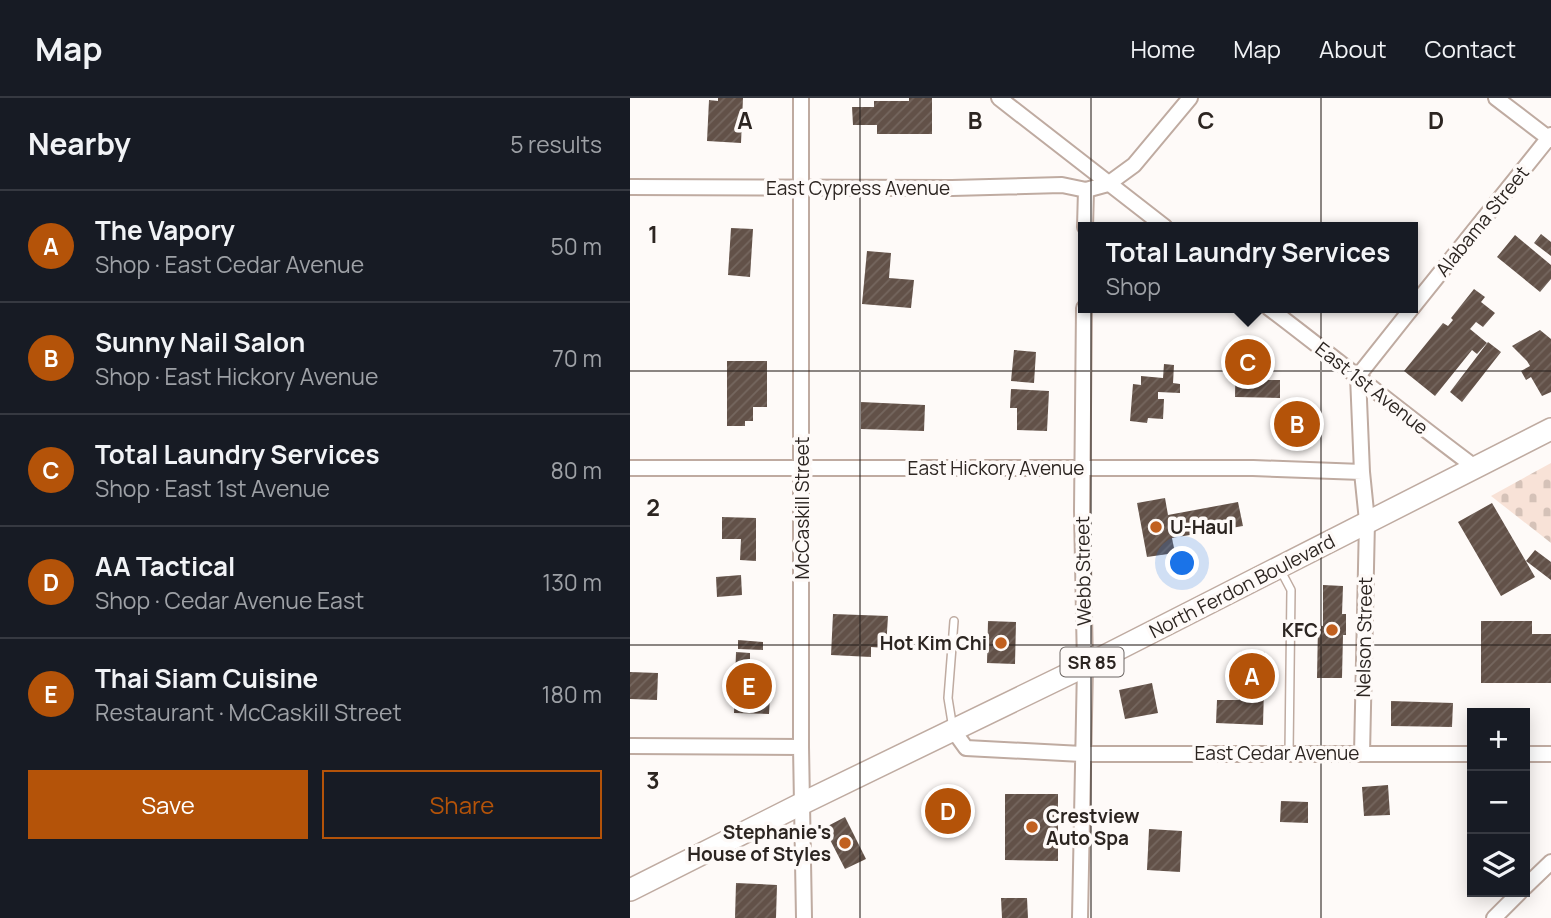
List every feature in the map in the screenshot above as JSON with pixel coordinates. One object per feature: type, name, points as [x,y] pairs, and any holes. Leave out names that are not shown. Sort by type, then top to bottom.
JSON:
[{"type":"main road","name":"North Ferdon Boulevard","points":[[630,890],[1085,666],[1551,429]]},
{"type":"street","name":"McCaskill Street","points":[[802,98],[801,804],[804,918]]},
{"type":"street","points":[[999,98],[1158,222]]},
{"type":"street","points":[[1085,222],[1086,190],[1108,184],[1133,165],[1190,98]]},
{"type":"street","points":[[1496,98],[1550,138]]},
{"type":"street","name":"Alabama Street","points":[[1418,301],[1550,138]]},
{"type":"street","name":"East Cypress Avenue","points":[[630,187],[1062,186],[1086,190]]},
{"type":"street","name":"Webb Street","points":[[1080,918],[1085,666],[1082,592],[1084,313]]},
{"type":"street","name":"East 1st Avenue","points":[[1276,313],[1410,420],[1476,468]]},
{"type":"street","name":"Alabama Street","points":[[1358,376],[1408,313]]},
{"type":"street","points":[[1358,376],[1367,521]]},
{"type":"street","name":"East Hickory Avenue","points":[[630,468],[1252,468],[1362,472]]},
{"type":"street","name":"Nelson Street","points":[[1362,754],[1367,521]]},
{"type":"street","name":"East Cedar Avenue","points":[[953,730],[966,748],[1082,754],[1467,754]]},
{"type":"street","points":[[630,746],[801,747]]},
{"type":"street","points":[[1530,754],[1551,754]]},
{"type":"street","points":[[1530,882],[1551,862]]},
{"type":"street","points":[[1494,918],[1515,897]]},
{"type":"lane","points":[[1279,567],[1291,590],[1289,753]]},
{"type":"lane","points":[[953,730],[948,698],[954,621]]},
{"type":"green space","points":[[1551,463],[1551,543],[1491,496]]},
{"type":"building","points":[[718,98],[743,98],[741,143],[707,141],[709,100],[718,101]]},
{"type":"building","points":[[909,98],[932,98],[932,134],[877,134],[877,125],[853,125],[852,107],[874,107],[874,101],[909,101]]},
{"type":"building","points":[[731,228],[753,229],[750,277],[728,275]]},
{"type":"building","points":[[1541,234],[1551,242],[1551,256],[1534,243]]},
{"type":"building","points":[[1515,235],[1551,265],[1551,279],[1540,292],[1497,257]]},
{"type":"building","points":[[867,251],[891,253],[889,278],[914,280],[911,308],[862,304]]},
{"type":"building","points":[[1474,289],[1485,297],[1481,302],[1495,313],[1483,327],[1476,322],[1470,329],[1487,343],[1477,354],[1472,350],[1435,396],[1404,371],[1443,323],[1448,326],[1453,320],[1451,318]]},
{"type":"building","points":[[1540,330],[1551,339],[1551,392],[1542,396],[1531,377],[1526,380],[1521,371],[1530,366],[1512,346]]},
{"type":"building","points":[[1488,342],[1501,352],[1462,402],[1450,392]]},
{"type":"building","points":[[1236,344],[1262,345],[1261,380],[1280,380],[1280,398],[1235,397]]},
{"type":"building","points":[[1014,350],[1036,352],[1034,383],[1011,381]]},
{"type":"building","points":[[727,361],[767,361],[767,407],[753,407],[753,421],[745,421],[745,426],[727,426]]},
{"type":"building","points":[[1164,364],[1174,365],[1173,383],[1180,384],[1180,393],[1158,392],[1158,399],[1164,399],[1163,419],[1148,418],[1147,423],[1130,421],[1133,384],[1141,385],[1141,376],[1163,378]]},
{"type":"building","points":[[1011,389],[1049,391],[1047,431],[1017,430],[1017,408],[1010,408]]},
{"type":"building","points":[[861,402],[925,405],[924,431],[861,429]]},
{"type":"building","points":[[1282,404],[1312,404],[1311,444],[1282,443]]},
{"type":"building","points":[[1165,498],[1168,515],[1238,502],[1243,526],[1172,538],[1175,553],[1147,557],[1137,503]]},
{"type":"building","points":[[1492,503],[1535,577],[1501,596],[1458,522]]},
{"type":"building","points":[[722,517],[756,518],[756,561],[740,560],[741,539],[722,539]]},
{"type":"building","points":[[1535,550],[1551,562],[1551,580],[1526,561]]},
{"type":"building","points":[[741,575],[742,595],[717,597],[716,577]]},
{"type":"building","name":"KFC","points":[[1323,585],[1343,586],[1342,614],[1346,614],[1346,635],[1343,635],[1342,678],[1317,678],[1318,625],[1323,626]]},
{"type":"building","points":[[833,614],[888,616],[886,648],[871,647],[871,657],[831,655]]},
{"type":"building","name":"Hot Kim Chi","points":[[988,621],[1016,622],[1015,664],[987,663]]},
{"type":"building","points":[[1481,621],[1532,621],[1532,634],[1551,634],[1551,683],[1481,683]]},
{"type":"building","points":[[738,640],[763,642],[763,650],[738,649]]},
{"type":"building","points":[[1241,651],[1265,652],[1263,725],[1216,723],[1217,700],[1239,700]]},
{"type":"building","points":[[736,652],[750,653],[750,675],[764,676],[764,697],[770,697],[769,714],[734,713]]},
{"type":"building","points":[[630,672],[658,673],[657,700],[630,699]]},
{"type":"building","points":[[1152,683],[1158,713],[1125,719],[1119,690]]},
{"type":"building","points":[[1391,701],[1453,703],[1452,727],[1391,726]]},
{"type":"building","points":[[1388,785],[1390,815],[1364,816],[1362,787]]},
{"type":"building","name":"Crestview Auto Spa","points":[[1005,794],[1058,794],[1058,861],[1005,860]]},
{"type":"building","points":[[936,795],[962,797],[961,827],[934,825]]},
{"type":"building","points":[[1281,801],[1308,802],[1308,823],[1280,822]]},
{"type":"building","name":"Stephanie's House of Styles","points":[[845,817],[866,859],[845,869],[824,828]]},
{"type":"building","points":[[1149,829],[1182,831],[1180,872],[1147,870]]},
{"type":"building","points":[[736,883],[777,885],[776,918],[735,918]]},
{"type":"building","points":[[1001,898],[1027,898],[1028,918],[1002,918]]},
{"type":"place","name":"Total Laundry Services","points":[[1248,362]]},
{"type":"place","name":"Sunny Nail Salon","points":[[1297,424]]},
{"type":"place","name":"U-Haul","points":[[1156,527]]},
{"type":"place","name":"KFC","points":[[1332,630]]},
{"type":"place","name":"Hot Kim Chi","points":[[1001,643]]},
{"type":"place","name":"The Vapory","points":[[1252,676]]},
{"type":"place","name":"Thai Siam Cuisine","points":[[749,686]]},
{"type":"place","name":"AA Tactical","points":[[948,811]]},
{"type":"place","name":"Crestview Auto Spa","points":[[1032,827]]},
{"type":"place","name":"Stephanie's House of Styles","points":[[845,843]]}]
